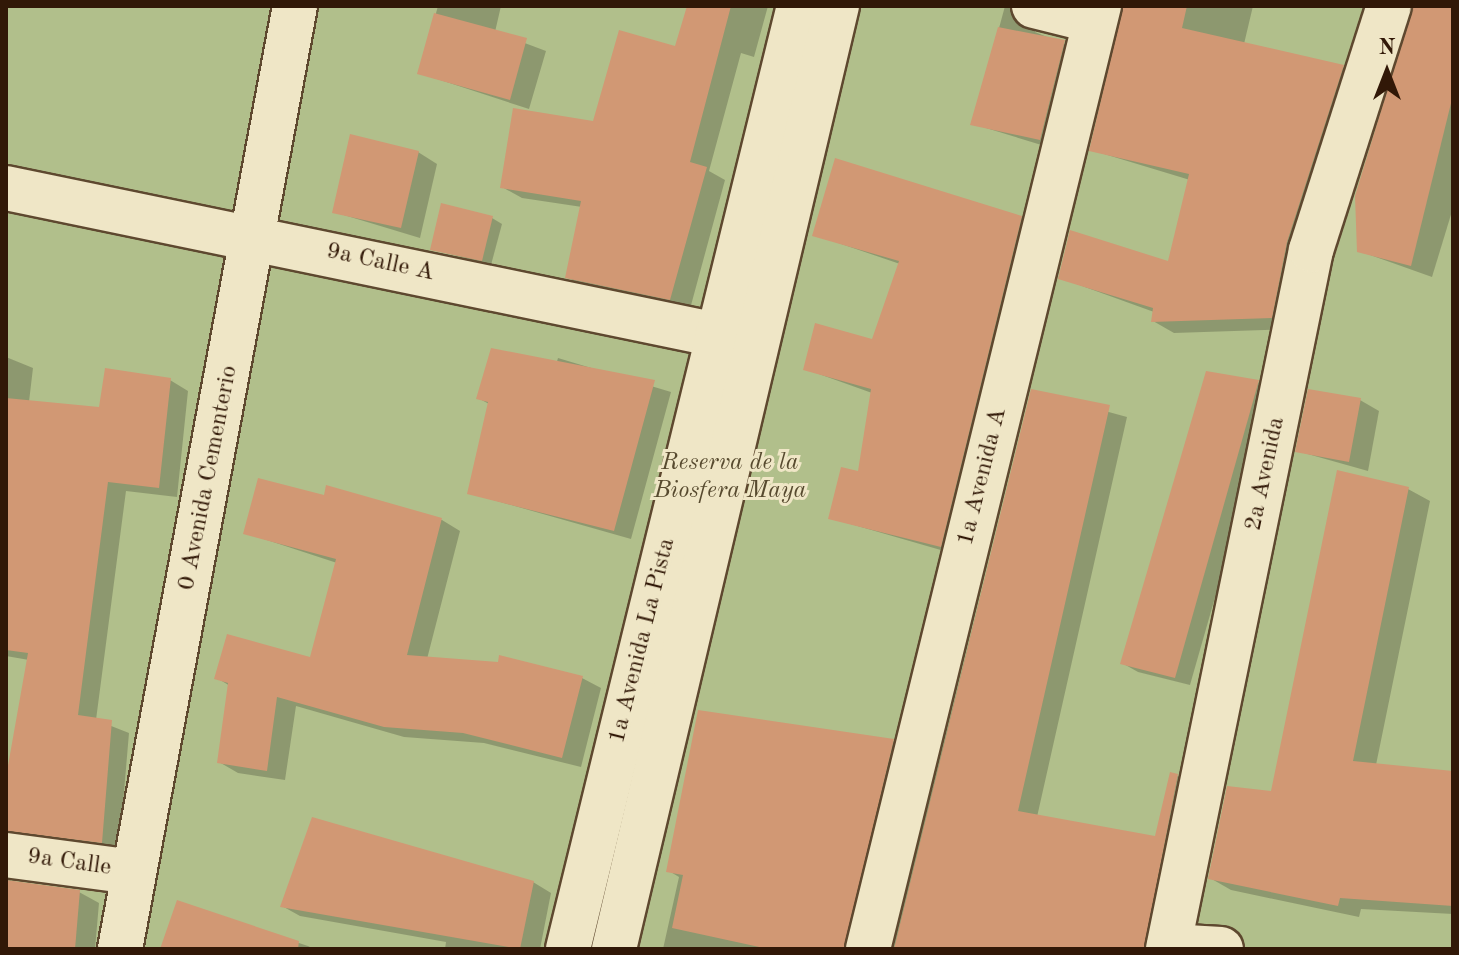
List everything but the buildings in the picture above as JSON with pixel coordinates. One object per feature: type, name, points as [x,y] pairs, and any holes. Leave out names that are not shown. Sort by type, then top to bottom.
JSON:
[{"type":"street","name":"0 Avenida Cementerio","points":[[120,949],[255,237],[295,6]]},
{"type":"street","name":"1a Avenida La Pista","points":[[614,949],[799,6]]},
{"type":"street","name":"1a Avenida La Pista","points":[[568,949],[735,335],[837,6]]},
{"type":"street","points":[[1034,6],[1096,14]]},
{"type":"street","name":"2a Avenida","points":[[1169,947],[1311,250],[1389,6]]},
{"type":"street","name":"1a Avenida A","points":[[868,949],[1096,14]]},
{"type":"street","name":"9a Calle A","points":[[6,188],[735,335]]},
{"type":"street","name":"9a Calle","points":[[6,855],[133,872]]},
{"type":"street","points":[[1169,947],[1221,949]]},
{"type":"green space","name":"Reserva de la Biosfera Maya","points":[[6,6],[1453,6],[1453,949],[6,949]]}]
